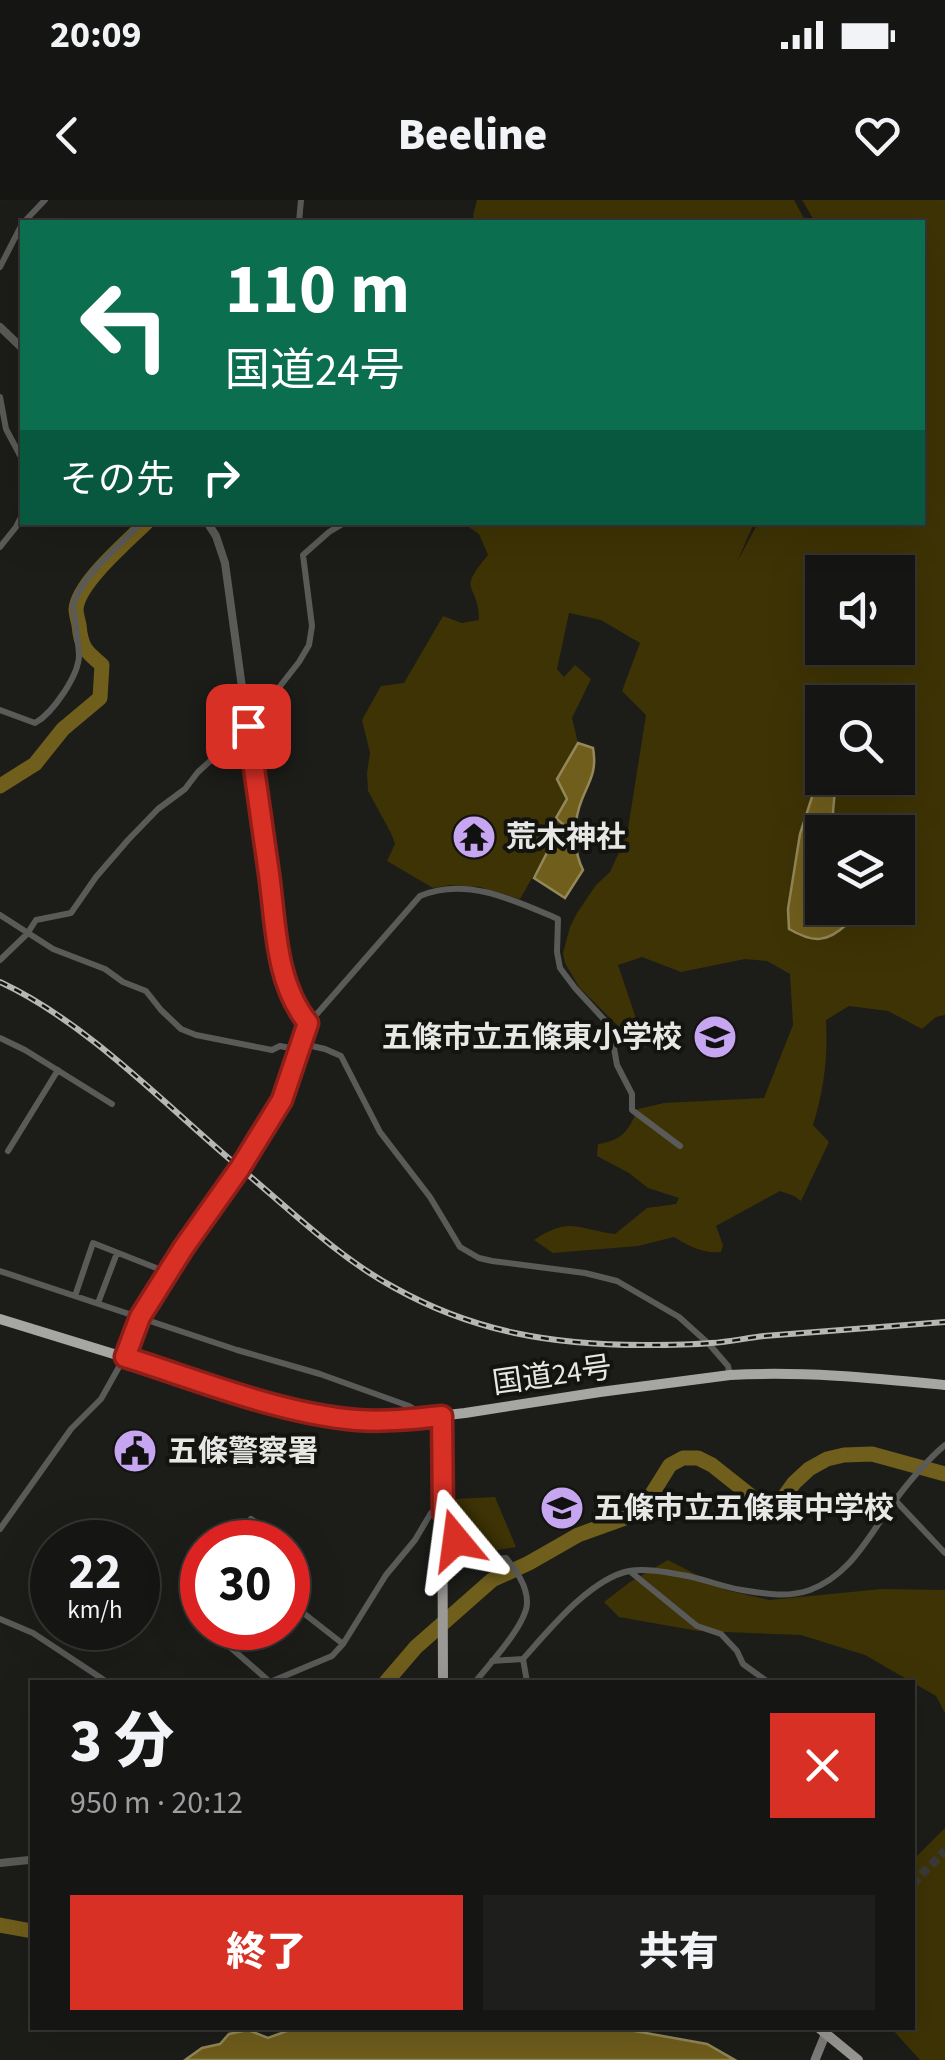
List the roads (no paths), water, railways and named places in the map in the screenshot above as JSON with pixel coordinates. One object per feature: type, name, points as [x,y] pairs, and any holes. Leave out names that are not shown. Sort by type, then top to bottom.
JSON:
[{"type":"highway","name":"国道24号","points":[[0,1319],[283,1406],[358,1420],[428,1418],[730,1375],[831,1374],[945,1385]]},
{"type":"main road","points":[[442,1416],[443,1680]]},
{"type":"main road","points":[[815,2060],[825,2030]]},
{"type":"main road","points":[[826,2030],[858,2060]]},
{"type":"street","points":[[26,220],[45,200]]},
{"type":"street","points":[[0,267],[20,229]]},
{"type":"street","points":[[0,327],[20,346]]},
{"type":"street","points":[[0,397],[6,429],[20,455]]},
{"type":"street","points":[[0,547],[20,520]]},
{"type":"street","points":[[0,710],[35,722],[52,710],[79,657],[74,599],[95,568],[138,525]]},
{"type":"street","points":[[209,525],[225,563],[279,958],[292,997],[308,1023]]},
{"type":"street","points":[[0,960],[28,934],[36,920],[71,913],[128,840],[248,726],[300,662],[309,645],[312,626],[302,554],[341,525]]},
{"type":"street","points":[[0,1529],[72,1429],[101,1399],[125,1357],[140,1317],[282,1100],[308,1023],[420,896],[465,889],[520,903],[558,918],[560,968],[610,1026],[617,1065],[632,1094],[632,1110],[680,1146]]},
{"type":"street","points":[[0,915],[53,950],[104,969],[146,991],[181,1028],[196,1035],[272,1050],[280,1046],[324,1048],[342,1056],[380,1132],[430,1197],[460,1247],[478,1258],[585,1273],[617,1282],[679,1316],[728,1366],[730,1375]]},
{"type":"street","points":[[0,1038],[112,1104]]},
{"type":"street","points":[[8,1151],[58,1070]]},
{"type":"street","points":[[75,1296],[93,1243],[168,1272]]},
{"type":"street","points":[[98,1303],[117,1253]]},
{"type":"street","points":[[0,1270],[236,1350],[320,1374],[409,1406],[428,1418]]},
{"type":"street","points":[[492,1661],[523,1659],[578,1602],[608,1578],[629,1571],[684,1575],[775,1596],[812,1589],[845,1570],[895,1500],[942,1447]]},
{"type":"street","points":[[895,1500],[945,1553]]},
{"type":"street","points":[[275,1680],[326,1660],[342,1644],[431,1513],[443,1509],[450,1516],[461,1550],[470,1558],[506,1558],[520,1576],[528,1604],[521,1622],[476,1680]]},
{"type":"street","points":[[629,1571],[697,1626],[721,1634],[743,1664],[765,1680]]},
{"type":"street","points":[[310,1618],[342,1644]]},
{"type":"street","points":[[0,1619],[33,1633],[104,1680]]},
{"type":"street","points":[[234,1650],[268,1680]]},
{"type":"street","points":[[523,1659],[527,1680]]},
{"type":"street","points":[[0,1864],[28,1860]]},
{"type":"waterway","points":[[0,786],[35,764],[63,729],[100,698],[102,665],[83,644],[76,609],[94,575],[144,525]]},
{"type":"waterway","points":[[388,1680],[416,1647],[492,1580],[578,1535],[628,1517],[650,1497],[670,1465],[683,1458],[698,1458],[712,1465],[761,1504],[772,1505],[781,1501],[809,1469],[844,1455],[872,1454],[945,1474]]},
{"type":"waterway","points":[[0,1925],[30,1931]]},
{"type":"tunnel","points":[[915,1881],[945,1851]]},
{"type":"railway","points":[[0,982],[33,999],[95,1042],[354,1262],[395,1288],[454,1315],[546,1339],[643,1345],[703,1344],[945,1322]]},
{"type":"place","name":"荒木神社","points":[[474,837]]},
{"type":"place","name":"五條市立五條東小学校","points":[[715,1037]]},
{"type":"place","name":"五條警察署","points":[[135,1451]]},
{"type":"place","name":"五條市立五條東中学校","points":[[562,1508]]}]
